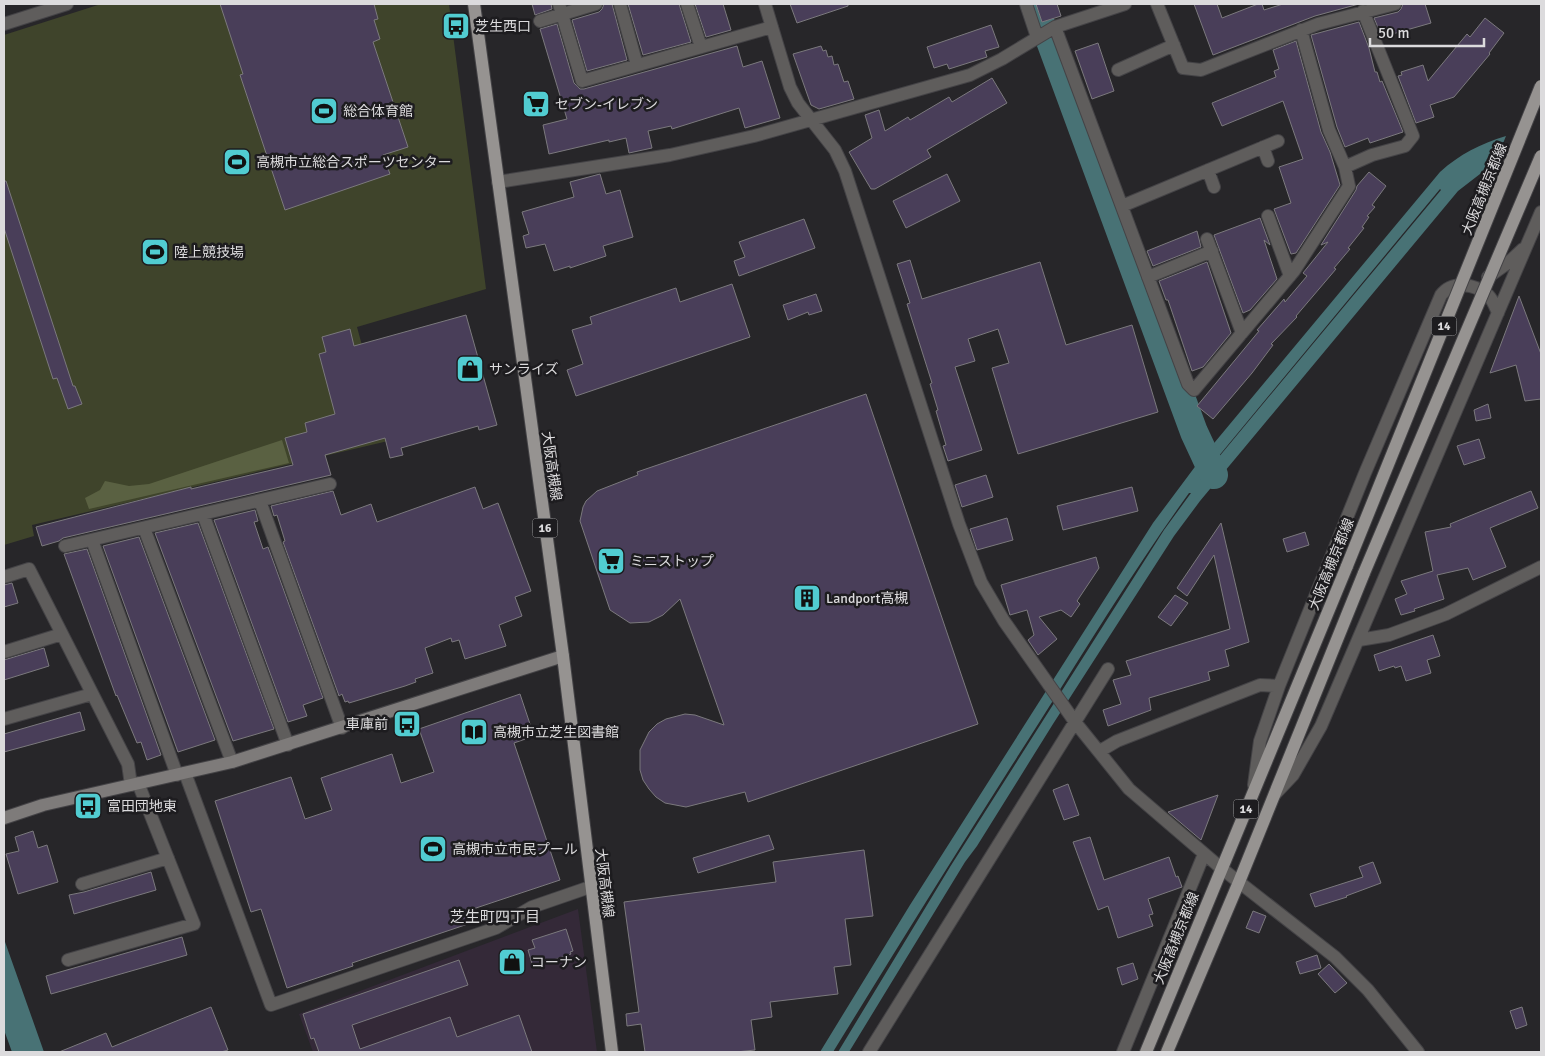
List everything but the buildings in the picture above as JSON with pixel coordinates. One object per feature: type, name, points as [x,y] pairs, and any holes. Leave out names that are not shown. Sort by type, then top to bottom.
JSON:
[{"type":"main road","name":"大阪高槻線","points":[[474,4],[563,656],[612,1052]]},
{"type":"main road","name":"大阪高槻京都線","points":[[1146,1052],[1347,566],[1541,86]]},
{"type":"main road","name":"14","points":[[1167,1052],[1239,882],[1364,573],[1541,156]]},
{"type":"street","points":[[4,24],[67,4]]},
{"type":"street","points":[[540,21],[561,9],[596,4]]},
{"type":"street","points":[[620,4],[637,66]]},
{"type":"street","points":[[687,4],[701,47]]},
{"type":"street","points":[[765,4],[790,87],[810,120],[835,150],[845,171],[959,524],[981,582],[1004,621],[1075,722],[1129,789],[1221,868],[1335,956],[1368,990],[1418,1052]]},
{"type":"street","points":[[1026,4],[1038,37]]},
{"type":"street","points":[[498,182],[670,155],[754,136],[970,75],[1002,59],[1055,27],[1125,4]]},
{"type":"street","points":[[1157,4],[1183,68],[1201,70],[1357,10],[1395,4]]},
{"type":"street","points":[[561,9],[582,82],[772,27]]},
{"type":"street","points":[[1345,167],[1372,154],[1405,146],[1413,136],[1357,10]]},
{"type":"street","points":[[1055,27],[1188,384],[1194,390],[1290,276],[1349,186],[1345,167],[1329,130],[1301,30]]},
{"type":"street","points":[[1118,70],[1174,45]]},
{"type":"street","points":[[1122,206],[1278,141]]},
{"type":"street","points":[[1263,147],[1268,161]]},
{"type":"street","points":[[1208,170],[1214,187]]},
{"type":"street","points":[[1275,794],[1293,776],[1321,726],[1541,212]]},
{"type":"street","points":[[1268,216],[1290,276]]},
{"type":"street","points":[[1148,277],[1210,245],[1242,333]]},
{"type":"street","points":[[1474,287],[1509,262],[1527,245]]},
{"type":"street","points":[[1254,790],[1260,741],[1279,686],[1364,473],[1441,295],[1447,288],[1453,286],[1474,287],[1487,295],[1498,313]]},
{"type":"street","points":[[65,546],[330,484]]},
{"type":"street","points":[[260,501],[342,728]]},
{"type":"street","points":[[203,514],[288,745]]},
{"type":"street","points":[[144,528],[232,762]]},
{"type":"street","points":[[92,540],[271,1005],[496,928],[532,907],[590,886]]},
{"type":"street","points":[[1359,640],[1389,635],[1446,614],[1541,566]]},
{"type":"street","points":[[4,578],[29,569],[128,764],[194,924],[68,960]]},
{"type":"street","points":[[4,652],[62,634]]},
{"type":"street","points":[[4,818],[43,806],[232,762],[563,656]]},
{"type":"street","points":[[868,1052],[1108,669]]},
{"type":"street","points":[[1100,751],[1117,741],[1260,685],[1279,686]]},
{"type":"street","points":[[4,719],[92,694]]},
{"type":"street","points":[[1123,1052],[1204,854]]},
{"type":"street","points":[[82,884],[168,858]]},
{"type":"shaded area","name":"コーナン","points":[[578,909],[597,1052],[313,1052],[299,1014]]},
{"type":"green space","name":"高槻市立総合スポーツセンター","points":[[101,4],[449,4],[486,289],[357,327],[388,441],[32,525],[34,536],[4,545],[4,35]]},
{"type":"green space","points":[[282,440],[289,463],[89,509],[85,498],[100,490],[105,481],[129,486],[149,484]]},
{"type":"water","points":[[1506,136],[1493,168],[1480,174],[1458,191],[1200,501],[1174,536],[965,862],[849,1052],[838,1052],[950,867],[1164,530],[1191,493],[1189,493],[1151,548],[1096,632],[833,1052],[820,1052],[910,905],[1153,523],[1200,458],[1440,172],[1463,155]],"holes":[[[1440,189],[1441,190],[1213,464]]]},
{"type":"water","points":[[4,939],[44,1052],[12,1052],[4,1030]]},
{"type":"waterway","points":[[1034,4],[1041,24],[1050,41],[1194,432],[1214,475]]},
{"type":"place","name":"芝生西口","points":[[456,26]]},
{"type":"place","name":"セブン-イレブン","points":[[536,104]]},
{"type":"place","name":"総合体育館","points":[[324,111]]},
{"type":"place","name":"高槻市立総合スポーツセンター","points":[[237,162]]},
{"type":"place","name":"陸上競技場","points":[[155,252]]},
{"type":"place","name":"サンライズ","points":[[470,369]]},
{"type":"place","name":"ミニストップ","points":[[611,561]]},
{"type":"place","name":"Landport高槻","points":[[807,598]]},
{"type":"place","name":"車庫前","points":[[407,724]]},
{"type":"place","name":"高槻市立芝生図書館","points":[[474,732]]},
{"type":"place","name":"富田団地東","points":[[88,806]]},
{"type":"place","name":"高槻市立市民プール","points":[[433,849]]},
{"type":"place","name":"コーナン","points":[[512,962]]},
{"type":"district","name":"芝生町四丁目","points":[[495,917]]}]
